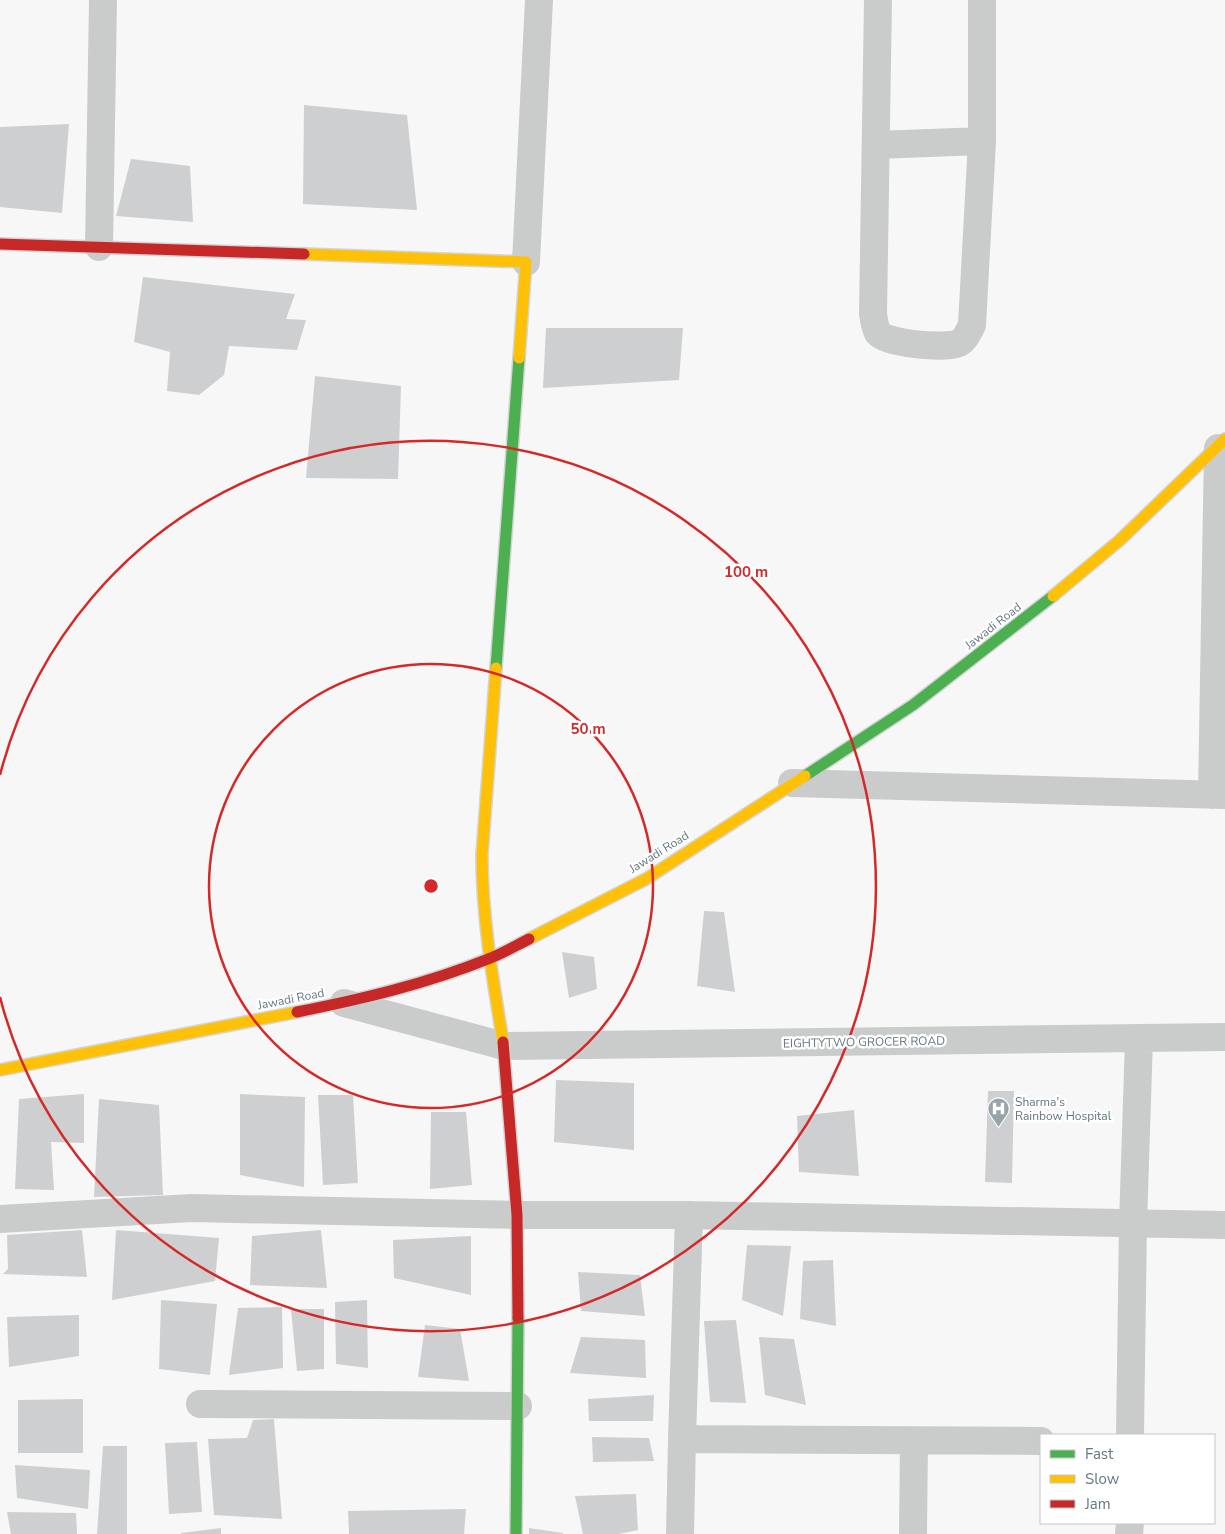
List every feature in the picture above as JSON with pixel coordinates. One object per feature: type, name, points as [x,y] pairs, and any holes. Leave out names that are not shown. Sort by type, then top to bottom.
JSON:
[{"type":"street","points":[[99,247],[103,0]]},
{"type":"street","points":[[516,1534],[518,1406],[517,1215],[504,1046],[489,959],[482,882],[482,855],[526,262],[539,0]]},
{"type":"street","points":[[878,0],[873,314],[877,332],[883,337],[895,341],[947,346],[960,343],[969,333],[972,325],[982,141],[982,0]]},
{"type":"street","points":[[876,145],[982,141]]},
{"type":"street","points":[[0,244],[526,262]]},
{"type":"street","points":[[792,783],[1219,795],[1221,443]]},
{"type":"street","name":"Jawadi Road","points":[[0,1070],[344,1003],[414,986],[489,959],[646,878],[913,705],[1030,615],[1120,540],[1221,443]]},
{"type":"street","name":"EIGHTYTWO GROCER ROAD","points":[[344,1003],[504,1046],[1225,1037]]},
{"type":"street","points":[[1130,1434],[1133,1224],[1139,1039]]},
{"type":"street","points":[[0,1220],[192,1208],[517,1215],[688,1215],[1225,1226]]},
{"type":"street","points":[[680,1534],[688,1215]]},
{"type":"street","points":[[200,1404],[518,1406]]},
{"type":"street","points":[[682,1439],[1040,1441]]},
{"type":"street","points":[[913,1534],[914,1441]]},
{"type":"building","points":[[304,105],[407,115],[417,210],[303,204]]},
{"type":"building","points":[[69,124],[62,213],[0,207],[0,127]]},
{"type":"building","points":[[131,159],[190,166],[193,222],[116,216]]},
{"type":"building","points":[[143,277],[295,294],[286,319],[306,320],[297,350],[229,346],[224,375],[199,395],[167,391],[170,352],[134,342]]},
{"type":"building","points":[[546,328],[683,328],[679,380],[543,388]]},
{"type":"building","points":[[315,376],[401,386],[398,479],[306,478]]},
{"type":"building","points":[[704,911],[724,912],[735,992],[697,986]]},
{"type":"building","points":[[562,952],[594,957],[597,989],[569,998]]},
{"type":"building","points":[[556,1080],[634,1083],[634,1150],[554,1142]]},
{"type":"building","points":[[988,1091],[1014,1091],[1012,1183],[985,1182]]},
{"type":"building","points":[[84,1094],[84,1143],[51,1142],[54,1190],[15,1189],[19,1099]]},
{"type":"building","points":[[240,1094],[305,1097],[304,1187],[240,1175]]},
{"type":"building","points":[[318,1095],[353,1095],[358,1183],[323,1185]]},
{"type":"building","points":[[99,1099],[159,1105],[163,1195],[94,1197]]},
{"type":"building","points":[[854,1110],[859,1176],[799,1172],[797,1116]]},
{"type":"building","points":[[431,1112],[466,1112],[472,1185],[430,1189]]},
{"type":"building","points":[[82,1230],[87,1277],[3,1274],[8,1269],[7,1235]]},
{"type":"building","points":[[116,1230],[219,1238],[215,1281],[112,1300]]},
{"type":"building","points":[[321,1230],[327,1288],[250,1285],[252,1236]]},
{"type":"building","points":[[471,1236],[471,1295],[394,1278],[393,1240]]},
{"type":"building","points":[[747,1245],[791,1246],[783,1316],[742,1300]]},
{"type":"building","points":[[833,1260],[836,1326],[800,1319],[803,1261]]},
{"type":"building","points":[[578,1272],[640,1275],[645,1316],[581,1311]]},
{"type":"building","points":[[161,1300],[217,1304],[210,1375],[159,1369]]},
{"type":"building","points":[[367,1300],[368,1368],[336,1364],[335,1302]]},
{"type":"building","points":[[282,1307],[283,1368],[229,1375],[238,1308]]},
{"type":"building","points":[[291,1309],[324,1309],[324,1369],[297,1371]]},
{"type":"building","points":[[79,1315],[79,1356],[9,1367],[7,1317]]},
{"type":"building","points":[[736,1320],[746,1403],[710,1402],[704,1321]]},
{"type":"building","points":[[425,1325],[460,1329],[469,1381],[418,1377]]},
{"type":"building","points":[[581,1337],[645,1340],[646,1378],[570,1373]]},
{"type":"building","points":[[759,1337],[794,1339],[806,1405],[765,1395]]},
{"type":"building","points":[[654,1395],[653,1421],[589,1421],[588,1399]]},
{"type":"building","points":[[83,1399],[83,1453],[18,1453],[18,1400]]},
{"type":"building","points":[[274,1419],[282,1519],[214,1515],[208,1439],[247,1438],[253,1420]]},
{"type":"building","points":[[592,1437],[649,1438],[654,1461],[593,1462]]},
{"type":"building","points":[[197,1442],[202,1512],[169,1514],[165,1443]]},
{"type":"building","points":[[103,1446],[127,1446],[127,1534],[97,1534]]},
{"type":"building","points":[[15,1465],[90,1470],[88,1509],[17,1498]]},
{"type":"building","points":[[636,1494],[638,1530],[619,1534],[583,1534],[575,1496]]},
{"type":"building","points":[[466,1509],[464,1534],[349,1534],[348,1511]]},
{"type":"building","points":[[7,1512],[76,1513],[77,1534],[11,1534]]},
{"type":"building","points":[[221,1528],[221,1534],[181,1534],[181,1533]]},
{"type":"building","points":[[529,1528],[563,1533],[563,1534],[529,1534]]},
{"type":"traffic: fast","points":[[496,668],[519,358]]},
{"type":"traffic: fast","points":[[805,776],[913,705],[1053,596]]},
{"type":"traffic: fast","points":[[516,1534],[518,1318]]},
{"type":"traffic: slow","points":[[304,254],[526,262],[519,358]]},
{"type":"traffic: slow","points":[[1053,596],[1120,540],[1225,439]]},
{"type":"traffic: slow","points":[[496,668],[482,855],[482,879],[486,926],[503,1042]]},
{"type":"traffic: slow","points":[[529,939],[646,879],[805,776]]},
{"type":"traffic: slow","points":[[0,1070],[297,1012]]},
{"type":"traffic: jam","points":[[0,244],[304,254]]},
{"type":"traffic: jam","points":[[297,1012],[370,996],[441,976],[493,957],[529,939]]},
{"type":"traffic: jam","points":[[503,1042],[517,1215],[518,1318]]},
{"type":"place","name":"Sharma's Rainbow Hospital","points":[[999,1128]]}]
